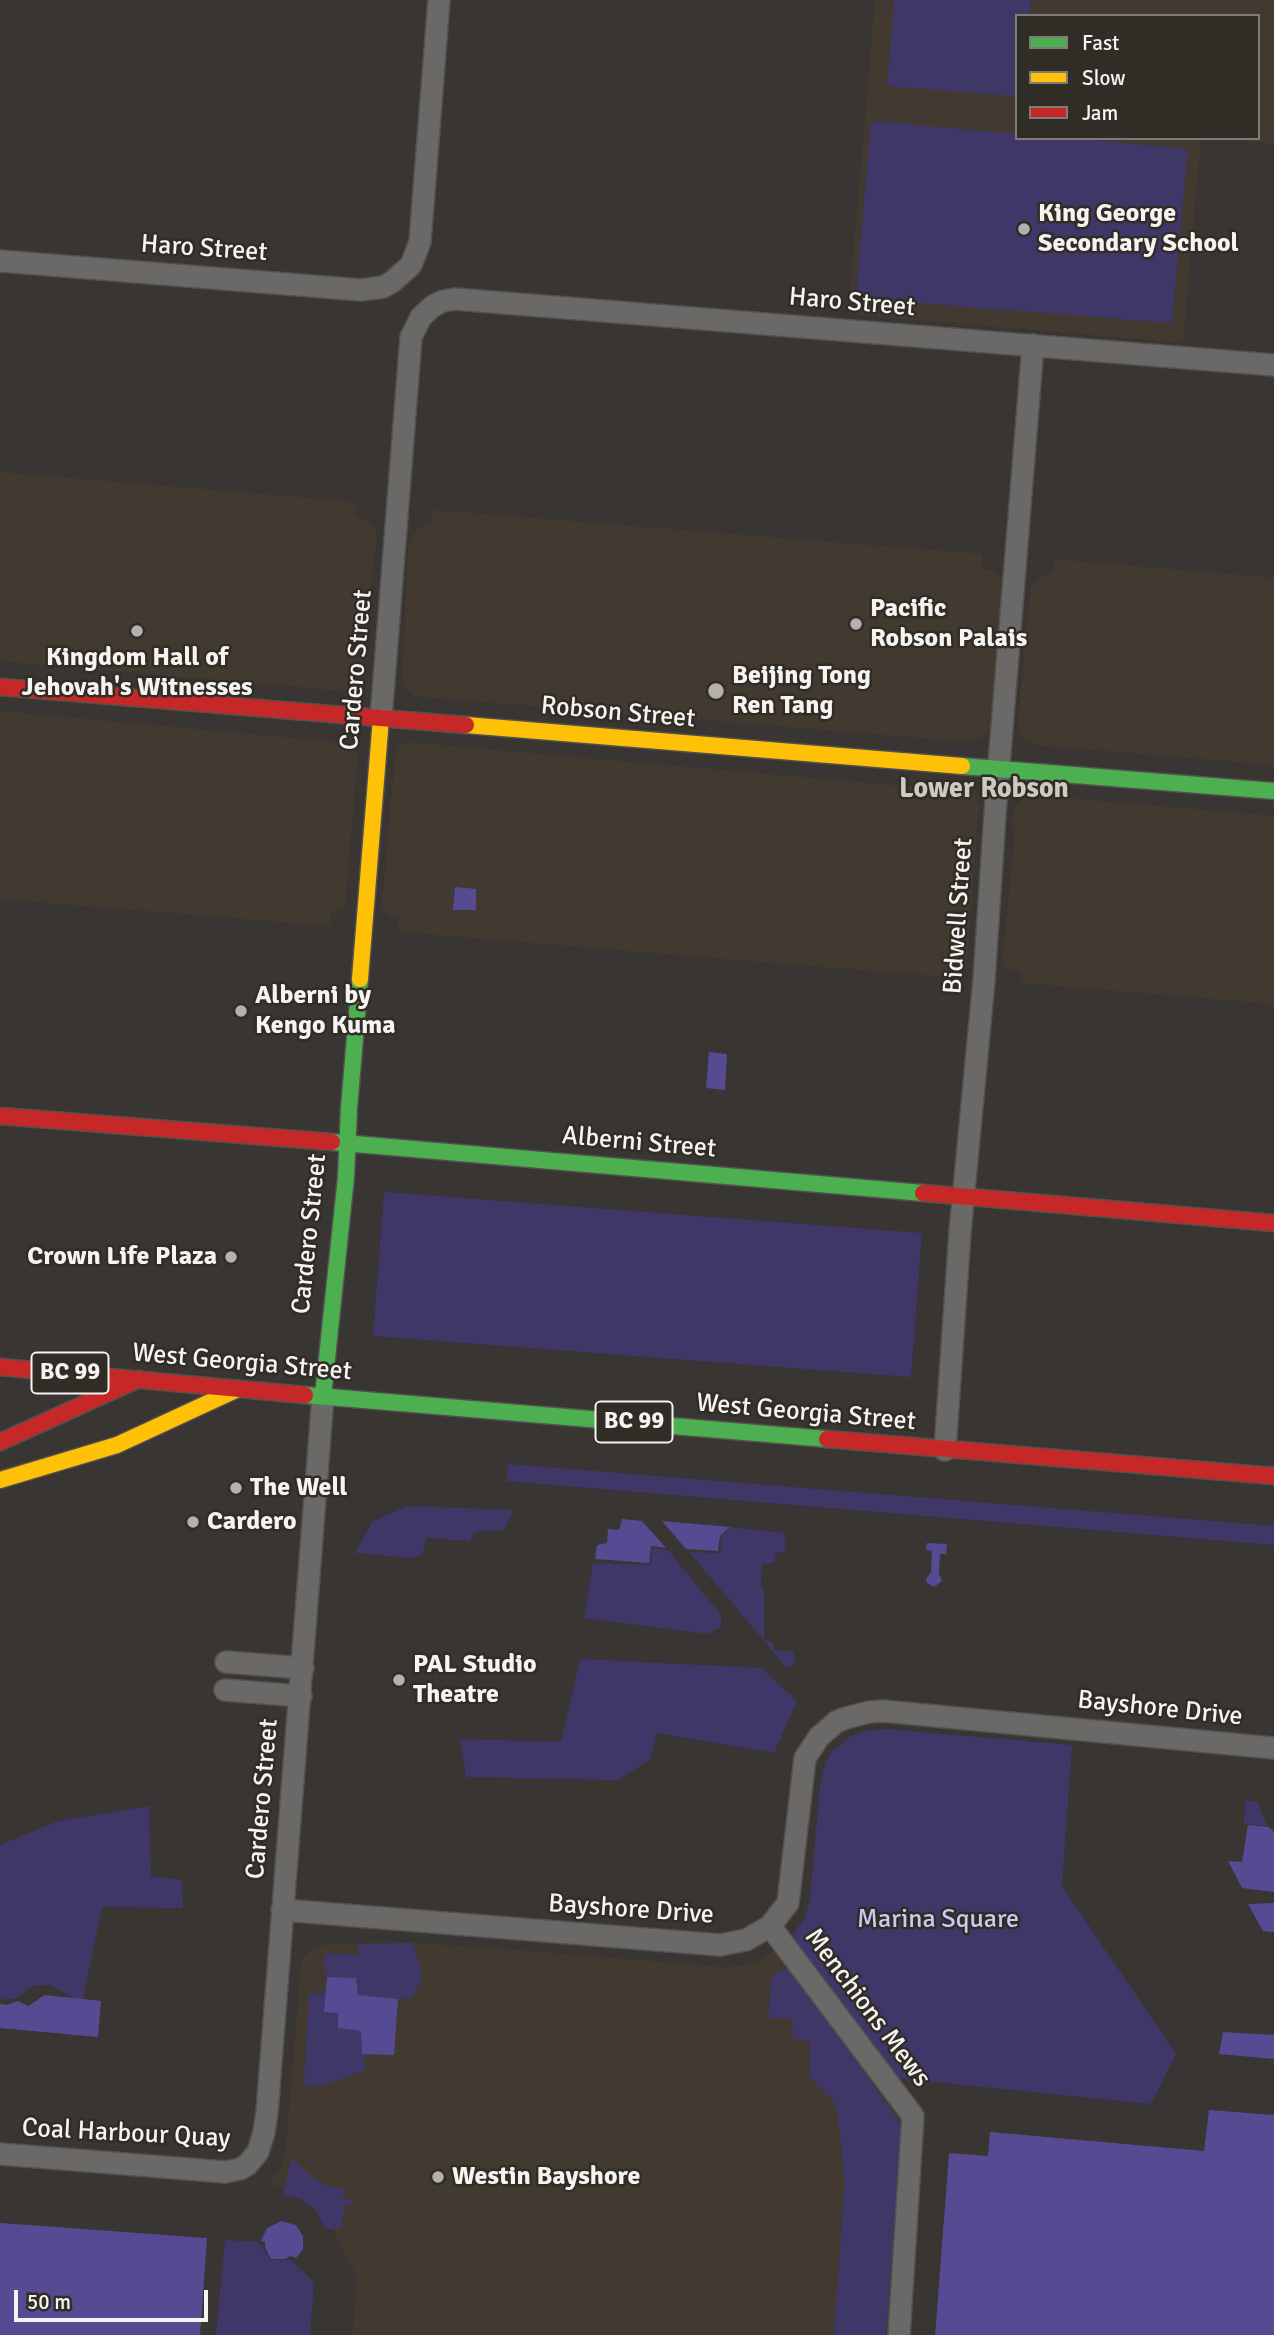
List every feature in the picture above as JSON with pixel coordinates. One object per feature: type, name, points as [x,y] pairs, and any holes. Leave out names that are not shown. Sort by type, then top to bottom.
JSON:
[{"type":"main road","name":"Robson Street","points":[[0,687],[1274,791]]},
{"type":"main road","name":"Cardero Street","points":[[323,1396],[348,1143],[381,718]]},
{"type":"main road","name":"Alberni Street","points":[[0,1116],[348,1143],[1274,1223]]},
{"type":"main road","name":"West Georgia Street","points":[[0,1367],[945,1450],[1274,1476]]},
{"type":"main road","points":[[0,1442],[140,1379]]},
{"type":"main road","points":[[0,1480],[117,1445],[238,1388]]},
{"type":"street","name":"Haro Street","points":[[0,261],[361,290],[383,287],[400,277],[411,265],[420,242],[439,0]]},
{"type":"street","name":"Haro Street","points":[[428,310],[443,301],[455,299],[1274,365]]},
{"type":"street","name":"Cardero Street","points":[[381,718],[411,337],[416,324],[428,310]]},
{"type":"street","name":"Bidwell Street","points":[[945,1450],[963,1195],[984,980],[1033,345]]},
{"type":"street","name":"Cardero Street","points":[[247,2165],[258,2152],[266,2122],[323,1396]]},
{"type":"street","points":[[226,1662],[303,1668]]},
{"type":"street","points":[[225,1690],[301,1696]]},
{"type":"street","name":"Bayshore Drive","points":[[282,1910],[720,1945],[746,1940],[770,1926],[788,1903],[806,1758],[819,1737],[846,1718],[883,1711],[1274,1748]]},
{"type":"street","name":"Menchions Mews","points":[[770,1926],[913,2116],[899,2335]]},
{"type":"street","name":"Coal Harbour Quay","points":[[0,2154],[225,2172],[247,2165]]},
{"type":"shaded area","name":"King George Secondary School","points":[[875,0],[1274,0],[1274,144],[1239,140],[1260,140],[1260,14],[1015,14],[1015,140],[1201,140],[1183,343],[848,314]]},
{"type":"shaded area","points":[[0,472],[356,502],[355,515],[370,523],[377,532],[361,683],[353,690],[344,691],[0,661]]},
{"type":"shaded area","points":[[433,510],[982,554],[982,569],[991,570],[1004,578],[992,726],[984,736],[968,742],[413,696],[406,690],[402,680],[408,547],[413,534],[424,525],[432,524]]},
{"type":"shaded area","points":[[1055,559],[1274,578],[1274,765],[1034,745],[1023,739],[1018,726],[1030,587],[1040,578],[1054,573]]},
{"type":"shaded area","points":[[0,711],[349,743],[358,756],[345,906],[340,911],[332,912],[329,926],[0,899]]},
{"type":"shaded area","points":[[405,742],[971,792],[977,798],[979,807],[967,958],[962,962],[948,963],[947,977],[399,932],[399,919],[387,915],[382,908],[395,755]]},
{"type":"shaded area","points":[[1033,795],[1274,816],[1274,1004],[1021,983],[1021,971],[1006,969],[1002,965],[1015,829],[1012,826],[1013,812],[1022,799]]},
{"type":"shaded area","points":[[455,887],[476,889],[476,910],[453,910]]},
{"type":"shaded area","points":[[709,1052],[727,1054],[725,1090],[706,1088]]},
{"type":"shaded area","points":[[622,1519],[642,1521],[666,1548],[651,1546],[649,1563],[595,1559],[597,1545],[607,1543],[608,1529],[619,1530]]},
{"type":"shaded area","points":[[662,1521],[730,1527],[720,1536],[718,1551],[686,1549]]},
{"type":"shaded area","points":[[927,1543],[947,1544],[946,1554],[940,1554],[939,1573],[942,1581],[934,1587],[927,1583],[926,1579],[931,1572],[932,1551],[926,1550]]},
{"type":"shaded area","points":[[1248,1825],[1269,1827],[1274,1832],[1274,1892],[1242,1888],[1228,1861],[1242,1862]]},
{"type":"shaded area","points":[[1274,1903],[1274,1932],[1263,1931],[1248,1904]]},
{"type":"shaded area","points":[[333,1943],[413,1943],[478,1947],[723,1967],[748,1965],[779,1948],[904,2123],[889,2335],[352,2335],[357,2275],[323,2213],[306,2199],[269,2182],[278,2172],[283,2160],[287,2137],[301,1961],[313,1948]]},
{"type":"shaded area","points":[[327,1977],[356,1978],[358,1995],[398,1999],[394,2055],[362,2054],[361,2031],[338,2028],[338,2013],[324,2012]]},
{"type":"shaded area","points":[[45,1995],[101,2001],[98,2037],[0,2028],[0,2004],[7,2005],[18,2001],[28,2006]]},
{"type":"shaded area","points":[[1223,2032],[1274,2035],[1274,2059],[1219,2054]]},
{"type":"shaded area","points":[[1209,2110],[1274,2115],[1274,2335],[935,2335],[949,2153],[988,2156],[990,2132],[1204,2151]]},
{"type":"shaded area","points":[[281,2221],[296,2225],[303,2236],[303,2249],[296,2258],[291,2256],[271,2259],[265,2242],[261,2241],[267,2228]]},
{"type":"shaded area","points":[[0,2223],[207,2238],[200,2335],[0,2335]]},
{"type":"green space","points":[[894,0],[1031,0],[1030,14],[1015,14],[1015,96],[887,86]]},
{"type":"green space","name":"King George Secondary School","points":[[871,121],[1015,134],[1015,140],[1092,140],[1188,149],[1172,323],[856,298]]},
{"type":"green space","points":[[384,1192],[922,1233],[911,1377],[373,1336]]},
{"type":"green space","points":[[508,1464],[1274,1526],[1274,1545],[506,1481]]},
{"type":"green space","points":[[407,1506],[514,1510],[504,1530],[474,1532],[470,1541],[427,1538],[422,1554],[412,1558],[355,1553],[372,1522]]},
{"type":"green space","points":[[730,1527],[784,1533],[786,1552],[776,1553],[774,1563],[762,1564],[764,1639],[772,1642],[775,1650],[793,1651],[795,1665],[786,1667],[689,1552],[720,1553],[722,1536]]},
{"type":"green space","points":[[652,1548],[668,1550],[721,1615],[721,1627],[708,1634],[584,1618],[593,1563],[650,1565]]},
{"type":"green space","points":[[580,1659],[762,1668],[797,1701],[774,1753],[656,1733],[651,1759],[618,1780],[466,1777],[460,1739],[561,1742]]},
{"type":"green space","name":"Marina Square","points":[[885,1729],[1072,1745],[1062,1886],[1176,2054],[1151,2104],[895,2078],[789,1939],[804,1919],[810,1900],[820,1785],[826,1762],[831,1753],[849,1737],[861,1732]]},
{"type":"green space","points":[[1245,1800],[1258,1802],[1267,1826],[1244,1824]]},
{"type":"green space","points":[[149,1806],[151,1876],[182,1880],[183,1908],[102,1907],[82,2003],[51,1985],[33,1986],[16,1998],[0,2000],[0,1845],[58,1821]]},
{"type":"green space","points":[[413,1943],[422,1973],[411,1998],[357,1995],[356,1978],[327,1977],[323,1965],[326,1953],[359,1955],[358,1944]]},
{"type":"green space","points":[[780,1970],[794,1971],[901,2125],[886,2335],[834,2335],[845,2178],[836,2104],[809,2076],[810,2041],[793,2039],[792,2019],[768,2018],[772,1977]]},
{"type":"green space","points":[[326,1993],[324,2012],[339,2013],[361,2030],[365,2070],[322,2086],[304,2085],[309,1994]]},
{"type":"green space","points":[[291,2158],[326,2186],[345,2188],[343,2199],[353,2200],[352,2205],[345,2205],[341,2229],[326,2229],[316,2211],[302,2199],[283,2195]]},
{"type":"green space","points":[[225,2240],[258,2242],[271,2260],[291,2260],[314,2282],[310,2335],[216,2335]]},
{"type":"traffic: fast","points":[[962,766],[1274,791]]},
{"type":"traffic: fast","points":[[323,1396],[346,1177],[360,979]]},
{"type":"traffic: fast","points":[[332,1142],[923,1193]]},
{"type":"traffic: fast","points":[[305,1395],[827,1439]]},
{"type":"traffic: slow","points":[[360,979],[381,718]]},
{"type":"traffic: slow","points":[[466,725],[962,766]]},
{"type":"traffic: slow","points":[[0,1480],[117,1445],[238,1389]]},
{"type":"traffic: jam","points":[[0,687],[466,725]]},
{"type":"traffic: jam","points":[[0,1116],[332,1142]]},
{"type":"traffic: jam","points":[[923,1193],[1274,1223]]},
{"type":"traffic: jam","points":[[0,1367],[305,1395]]},
{"type":"traffic: jam","points":[[0,1442],[139,1379]]},
{"type":"traffic: jam","points":[[827,1439],[1274,1476]]},
{"type":"place","name":"King George Secondary School","points":[[1024,229]]},
{"type":"place","name":"Pacific Robson Palais","points":[[856,624]]},
{"type":"place","name":"Kingdom Hall of Jehovah's Witnesses","points":[[137,631]]},
{"type":"place","name":"Beijing Tong Ren Tang","points":[[716,691]]},
{"type":"place","name":"Alberni by Kengo Kuma","points":[[241,1011]]},
{"type":"place","name":"Crown Life Plaza","points":[[231,1257]]},
{"type":"place","name":"The Well","points":[[236,1488]]},
{"type":"place","name":"Cardero","points":[[193,1522]]},
{"type":"place","name":"PAL Studio Theatre","points":[[399,1680]]},
{"type":"place","name":"Westin Bayshore","points":[[438,2177]]},
{"type":"district","name":"Lower Robson","points":[[984,790]]}]
